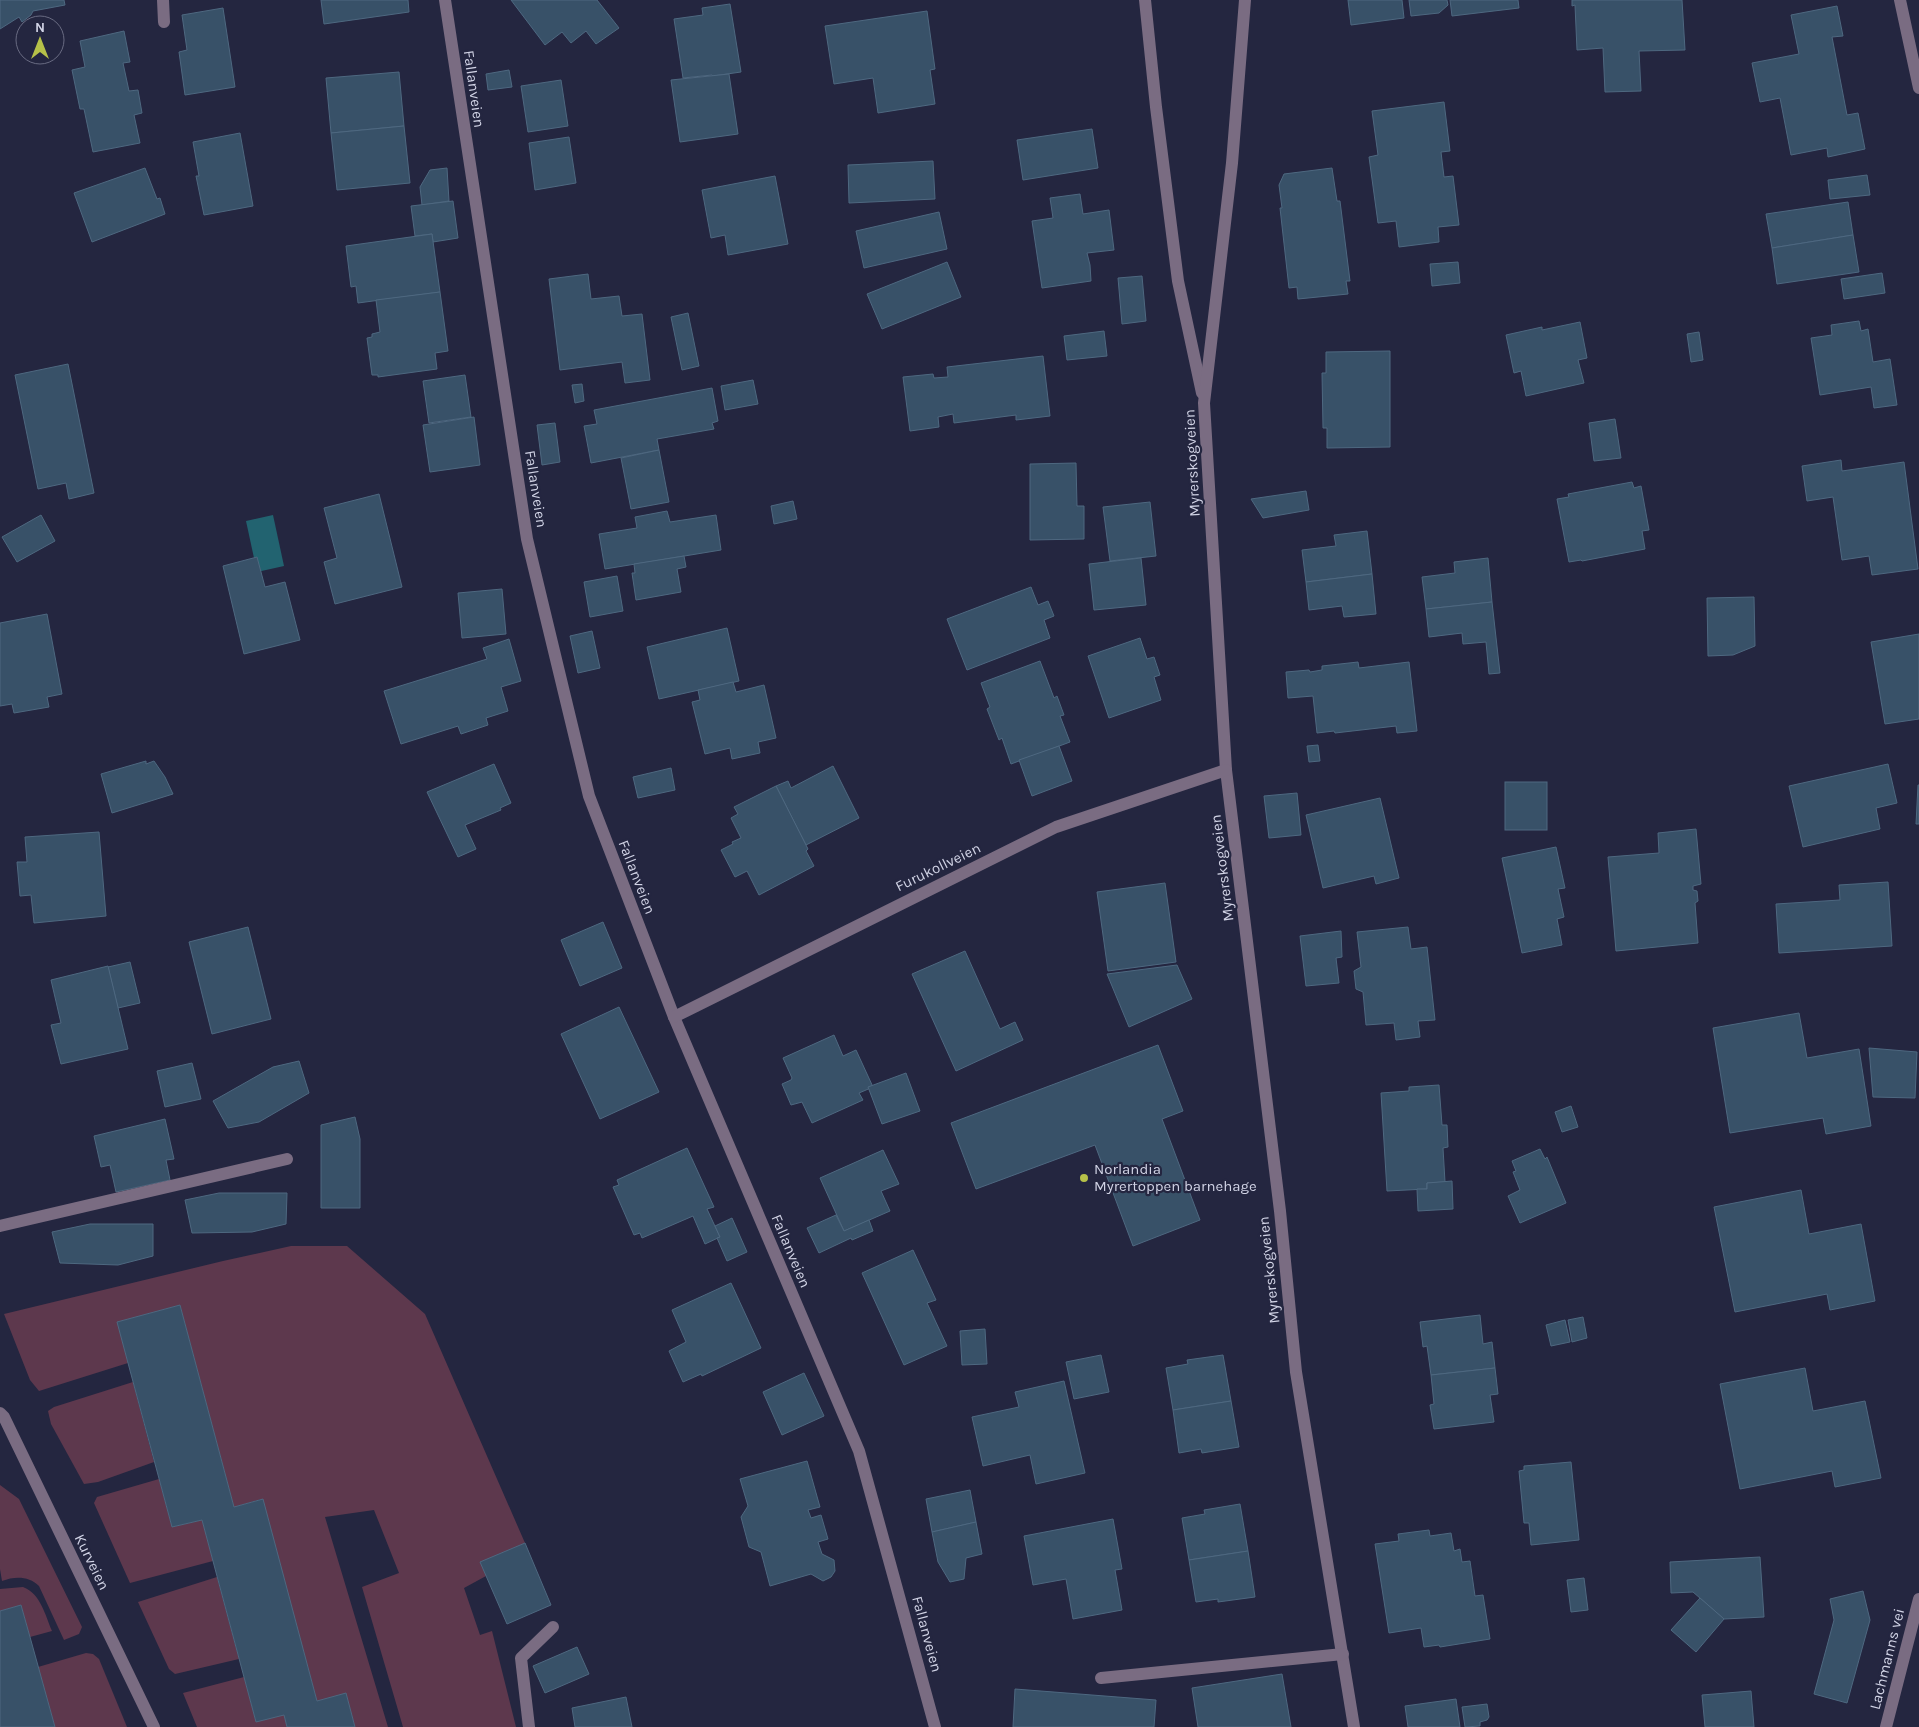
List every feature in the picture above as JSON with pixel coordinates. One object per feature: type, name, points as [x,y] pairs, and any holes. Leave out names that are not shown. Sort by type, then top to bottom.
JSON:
[{"type":"street","points":[[163,0],[164,22]]},
{"type":"street","name":"Fallanveien","points":[[446,0],[527,539],[589,796],[674,1017],[859,1451],[935,1727]]},
{"type":"street","points":[[1145,0],[1178,281],[1204,403]]},
{"type":"street","name":"Myrerskogveien","points":[[1245,0],[1232,163],[1204,403],[1226,770],[1278,1202],[1296,1372],[1354,1727]]},
{"type":"street","points":[[1900,0],[1919,88]]},
{"type":"street","name":"Furukollveien","points":[[674,1017],[1056,827],[1226,770]]},
{"type":"street","points":[[0,1226],[287,1159]]},
{"type":"street","name":"Kurveien","points":[[0,1413],[8,1425],[154,1727]]},
{"type":"street","name":"Lachmanns vei","points":[[1886,1727],[1919,1599]]},
{"type":"street","points":[[529,1727],[521,1658],[553,1627]]},
{"type":"street","points":[[1101,1678],[1343,1654]]},
{"type":"shaded area","points":[[273,515],[284,566],[257,572],[246,521]]},
{"type":"shaded area","points":[[291,1246],[347,1246],[425,1314],[525,1543],[486,1576],[464,1588],[480,1635],[492,1631],[516,1727],[403,1727],[362,1587],[399,1573],[374,1510],[325,1517],[388,1727],[355,1727],[346,1694],[317,1701],[262,1499],[234,1507],[180,1305],[118,1322],[128,1363],[39,1391],[30,1380],[4,1314]]},
{"type":"shaded area","points":[[133,1382],[154,1462],[98,1482],[84,1484],[51,1424],[48,1411],[54,1407]]},
{"type":"shaded area","points":[[159,1479],[172,1527],[202,1520],[213,1561],[130,1583],[94,1503],[97,1497]]},
{"type":"shaded area","points":[[0,1485],[19,1499],[82,1627],[79,1634],[64,1640],[39,1586],[31,1580],[12,1578],[2,1581],[0,1569]]},
{"type":"shaded area","points":[[217,1577],[239,1659],[175,1674],[169,1669],[138,1602]]},
{"type":"shaded area","points":[[23,1587],[29,1590],[38,1600],[52,1631],[30,1637],[21,1605],[0,1611],[0,1589]]},
{"type":"shaded area","points":[[86,1653],[93,1654],[99,1659],[127,1727],[55,1727],[38,1667]]},
{"type":"shaded area","points":[[244,1677],[256,1722],[284,1715],[287,1727],[197,1727],[183,1693]]},
{"type":"building","points":[[0,0],[64,0],[65,5],[33,11],[31,15],[15,15],[15,20],[0,29]]},
{"type":"building","points":[[321,0],[408,0],[409,12],[324,24]]},
{"type":"building","points":[[511,0],[597,0],[619,28],[596,44],[586,31],[571,43],[562,32],[545,45]]},
{"type":"building","points":[[1348,0],[1402,0],[1404,18],[1351,25]]},
{"type":"building","points":[[1409,0],[1447,0],[1448,5],[1439,13],[1411,16]]},
{"type":"building","points":[[1450,0],[1518,0],[1519,8],[1452,16]]},
{"type":"building","points":[[1572,0],[1682,0],[1685,50],[1639,51],[1641,91],[1605,92],[1603,48],[1577,50],[1575,5],[1572,6]]},
{"type":"building","points":[[730,4],[741,72],[683,78],[674,19],[703,15],[702,8]]},
{"type":"building","points":[[1837,6],[1843,36],[1832,37],[1847,115],[1858,113],[1865,149],[1828,157],[1827,148],[1791,155],[1780,98],[1760,102],[1752,63],[1799,54],[1791,15]]},
{"type":"building","points":[[223,8],[235,87],[185,95],[179,52],[187,50],[182,15]]},
{"type":"building","points":[[927,11],[935,69],[930,70],[935,104],[878,113],[873,78],[834,84],[825,26]]},
{"type":"building","points":[[124,31],[130,62],[123,63],[129,91],[138,90],[142,113],[134,115],[140,143],[93,152],[84,109],[80,109],[72,70],[85,67],[80,41]]},
{"type":"building","points":[[509,70],[512,87],[488,90],[486,74]]},
{"type":"building","points":[[399,72],[404,126],[331,133],[326,78]]},
{"type":"building","points":[[729,74],[738,134],[680,142],[671,80]]},
{"type":"building","points":[[561,80],[568,126],[528,132],[521,86]]},
{"type":"building","points":[[1444,102],[1450,151],[1441,152],[1444,177],[1453,176],[1459,225],[1438,227],[1439,242],[1399,247],[1396,221],[1378,223],[1369,157],[1378,155],[1372,111]]},
{"type":"building","points":[[404,126],[410,183],[337,190],[331,133]]},
{"type":"building","points":[[1092,129],[1098,168],[1023,180],[1017,140]]},
{"type":"building","points":[[240,133],[253,206],[204,215],[196,176],[199,176],[193,142]]},
{"type":"building","points":[[569,137],[576,183],[535,190],[529,143]]},
{"type":"building","points":[[933,161],[935,199],[849,203],[848,165]]},
{"type":"building","points":[[145,168],[157,199],[160,198],[165,214],[92,242],[74,193]]},
{"type":"building","points":[[447,168],[449,201],[422,205],[420,187],[430,170]]},
{"type":"building","points":[[1332,168],[1337,201],[1340,201],[1350,281],[1346,281],[1348,294],[1298,299],[1297,287],[1289,288],[1279,185],[1284,174]]},
{"type":"building","points":[[1867,175],[1870,195],[1830,199],[1828,180]]},
{"type":"building","points":[[775,176],[788,244],[728,255],[725,235],[711,238],[702,190]]},
{"type":"building","points":[[1080,194],[1083,214],[1109,210],[1114,250],[1087,253],[1091,281],[1042,288],[1032,221],[1053,218],[1050,198]]},
{"type":"building","points":[[453,201],[458,238],[433,242],[432,234],[415,236],[411,206]]},
{"type":"building","points":[[1848,202],[1853,235],[1772,248],[1766,214]]},
{"type":"building","points":[[939,212],[947,249],[864,268],[856,231]]},
{"type":"building","points":[[432,234],[440,292],[358,303],[356,286],[351,287],[346,246]]},
{"type":"building","points":[[1853,235],[1859,272],[1777,284],[1772,248]]},
{"type":"building","points":[[947,262],[961,297],[882,329],[867,294]]},
{"type":"building","points":[[1458,262],[1460,283],[1432,286],[1430,264]]},
{"type":"building","points":[[1882,273],[1885,293],[1844,299],[1841,279]]},
{"type":"building","points":[[588,274],[591,299],[619,296],[622,316],[642,314],[650,380],[625,383],[622,362],[560,370],[549,279]]},
{"type":"building","points":[[1142,276],[1146,321],[1122,324],[1118,278]]},
{"type":"building","points":[[440,292],[448,351],[435,353],[437,369],[378,377],[378,375],[372,375],[367,338],[372,337],[372,334],[380,332],[376,300]]},
{"type":"building","points":[[688,313],[699,366],[682,370],[671,317]]},
{"type":"building","points":[[1859,321],[1861,331],[1868,329],[1873,362],[1890,359],[1897,405],[1874,408],[1871,387],[1820,395],[1811,338],[1832,335],[1831,325]]},
{"type":"building","points":[[1580,322],[1587,358],[1578,360],[1584,383],[1526,396],[1521,371],[1514,373],[1506,335],[1542,327],[1542,330]]},
{"type":"building","points":[[1104,331],[1107,356],[1067,360],[1064,336]]},
{"type":"building","points":[[1699,332],[1703,360],[1691,362],[1687,334]]},
{"type":"building","points":[[1390,351],[1390,447],[1327,448],[1327,428],[1323,428],[1322,373],[1326,373],[1326,352]]},
{"type":"building","points":[[1043,356],[1050,416],[1016,420],[1016,415],[954,423],[953,414],[938,417],[939,427],[910,431],[903,377],[933,374],[934,378],[948,377],[947,367]]},
{"type":"building","points":[[68,364],[94,493],[69,499],[66,483],[38,489],[15,375]]},
{"type":"building","points":[[465,375],[471,417],[429,423],[423,381]]},
{"type":"building","points":[[753,380],[758,404],[725,410],[721,386]]},
{"type":"building","points":[[582,384],[584,401],[575,403],[572,385]]},
{"type":"building","points":[[712,388],[718,421],[712,423],[714,429],[657,439],[659,450],[591,463],[584,426],[597,424],[594,410]]},
{"type":"building","points":[[474,417],[480,465],[430,472],[423,425]]},
{"type":"building","points":[[1615,419],[1621,458],[1594,461],[1589,423]]},
{"type":"building","points":[[555,423],[560,462],[542,465],[537,425]]},
{"type":"building","points":[[659,450],[669,502],[631,509],[621,458]]},
{"type":"building","points":[[1841,460],[1842,471],[1904,462],[1918,569],[1872,575],[1869,556],[1842,560],[1833,497],[1807,501],[1802,466]]},
{"type":"building","points":[[1076,463],[1077,506],[1084,506],[1084,539],[1030,540],[1030,464]]},
{"type":"building","points":[[1632,482],[1634,488],[1641,486],[1649,530],[1642,531],[1645,549],[1569,562],[1557,499],[1569,497],[1568,494]]},
{"type":"building","points":[[1306,491],[1309,510],[1263,518],[1251,499]]},
{"type":"building","points":[[379,494],[402,587],[335,604],[324,562],[337,558],[324,508]]},
{"type":"building","points":[[793,501],[797,519],[774,524],[771,506]]},
{"type":"building","points":[[1150,502],[1156,556],[1110,561],[1103,507]]},
{"type":"building","points":[[667,511],[670,522],[716,515],[721,550],[605,569],[599,534],[637,528],[635,517]]},
{"type":"building","points":[[41,515],[55,541],[17,562],[2,537]]},
{"type":"building","points":[[1367,531],[1372,574],[1306,582],[1302,550],[1336,546],[1334,535]]},
{"type":"building","points":[[684,556],[686,567],[677,569],[681,592],[636,600],[632,573],[635,573],[634,564]]},
{"type":"building","points":[[257,557],[265,587],[285,582],[300,640],[244,654],[223,566]]},
{"type":"building","points":[[1141,558],[1146,605],[1094,610],[1089,564]]},
{"type":"building","points":[[1488,558],[1492,602],[1426,609],[1422,577],[1455,573],[1454,562]]},
{"type":"building","points":[[1372,574],[1376,614],[1344,617],[1342,606],[1309,610],[1306,582]]},
{"type":"building","points":[[617,576],[623,611],[590,617],[584,582]]},
{"type":"building","points":[[1031,587],[1038,605],[1048,601],[1054,616],[1044,620],[1050,638],[967,670],[947,619]]},
{"type":"building","points":[[502,589],[506,634],[462,638],[458,593]]},
{"type":"building","points":[[1754,597],[1755,646],[1733,655],[1708,656],[1707,598]]},
{"type":"building","points":[[1492,602],[1500,673],[1489,674],[1486,642],[1463,644],[1462,633],[1429,637],[1426,609]]},
{"type":"building","points":[[47,614],[62,694],[47,697],[49,707],[14,713],[12,704],[0,706],[0,623]]},
{"type":"building","points":[[727,628],[739,681],[659,699],[647,647]]},
{"type":"building","points":[[592,631],[600,668],[578,673],[570,636]]},
{"type":"building","points":[[1919,634],[1919,719],[1885,724],[1871,642]]},
{"type":"building","points":[[1140,638],[1147,659],[1154,657],[1160,675],[1154,677],[1161,700],[1109,718],[1088,656]]},
{"type":"building","points":[[509,639],[521,681],[501,687],[508,711],[486,718],[488,725],[461,734],[458,726],[401,744],[384,691],[487,659],[483,648]]},
{"type":"building","points":[[1040,661],[1054,698],[1057,696],[1064,715],[1060,716],[1070,742],[1011,764],[1002,738],[999,740],[987,709],[990,707],[981,683]]},
{"type":"building","points":[[1358,662],[1359,668],[1409,662],[1417,731],[1397,733],[1396,726],[1335,733],[1334,731],[1317,733],[1313,696],[1288,698],[1286,672],[1309,670],[1310,672],[1322,670],[1322,666]]},
{"type":"building","points":[[733,682],[736,692],[764,685],[776,738],[758,742],[760,753],[732,759],[730,748],[705,754],[692,702],[700,700],[698,690]]},
{"type":"building","points":[[1318,745],[1320,761],[1309,762],[1307,746]]},
{"type":"building","points":[[1059,746],[1072,781],[1032,796],[1019,760]]},
{"type":"building","points":[[146,761],[146,764],[154,761],[165,777],[173,794],[112,813],[101,774]]},
{"type":"building","points":[[494,764],[511,803],[500,808],[501,810],[465,825],[476,849],[458,857],[427,792]]},
{"type":"building","points":[[1888,764],[1897,803],[1876,808],[1880,829],[1803,847],[1789,786]]},
{"type":"building","points":[[833,766],[859,818],[806,845],[776,786],[788,781],[791,788]]},
{"type":"building","points":[[671,768],[675,790],[638,798],[633,777]]},
{"type":"building","points":[[1505,782],[1547,782],[1547,830],[1505,830]]},
{"type":"building","points":[[1918,785],[1919,824],[1916,824]]},
{"type":"building","points":[[776,786],[808,849],[806,851],[814,866],[759,895],[747,871],[735,877],[721,850],[741,838],[731,818],[738,814],[734,807]]},
{"type":"building","points":[[1297,793],[1301,835],[1269,838],[1264,796]]},
{"type":"building","points":[[1380,798],[1399,878],[1376,884],[1374,876],[1323,888],[1306,815]]},
{"type":"building","points":[[1696,829],[1701,884],[1693,886],[1693,890],[1697,891],[1698,901],[1695,903],[1698,943],[1616,951],[1608,857],[1659,853],[1658,833]]},
{"type":"building","points":[[99,832],[106,916],[34,923],[31,895],[20,896],[17,862],[27,862],[25,837]]},
{"type":"building","points":[[1556,847],[1565,888],[1558,889],[1564,917],[1557,919],[1562,945],[1522,953],[1502,858]]},
{"type":"building","points":[[1888,882],[1892,946],[1779,953],[1776,904],[1840,900],[1839,885]]},
{"type":"building","points":[[1165,883],[1176,962],[1108,971],[1097,892]]},
{"type":"building","points":[[603,922],[622,968],[580,986],[561,940]]},
{"type":"building","points":[[248,927],[271,1019],[212,1034],[189,942]]},
{"type":"building","points":[[1408,927],[1411,949],[1427,947],[1435,1020],[1418,1021],[1420,1037],[1396,1040],[1394,1023],[1366,1025],[1363,992],[1356,989],[1354,971],[1361,967],[1357,932]]},
{"type":"building","points":[[1341,931],[1342,957],[1336,958],[1339,983],[1306,986],[1300,936]]},
{"type":"building","points":[[965,951],[1000,1029],[1015,1022],[1023,1040],[956,1071],[912,974]]},
{"type":"building","points":[[130,962],[140,1003],[118,1008],[108,967]]},
{"type":"building","points":[[1177,965],[1192,999],[1129,1027],[1107,974]]},
{"type":"building","points":[[108,966],[128,1049],[61,1064],[51,1025],[61,1023],[51,980]]},
{"type":"building","points":[[619,1007],[659,1092],[600,1119],[561,1034]]},
{"type":"building","points":[[1799,1013],[1807,1058],[1859,1049],[1871,1126],[1826,1134],[1823,1118],[1730,1133],[1713,1028]]},
{"type":"building","points":[[834,1035],[843,1056],[856,1050],[873,1087],[859,1093],[863,1100],[812,1123],[802,1102],[791,1105],[782,1084],[792,1078],[783,1058]]},
{"type":"building","points":[[1158,1045],[1183,1111],[1162,1119],[1200,1220],[1133,1246],[1095,1145],[976,1189],[951,1123]]},
{"type":"building","points":[[1869,1048],[1917,1052],[1915,1098],[1873,1097]]},
{"type":"building","points":[[299,1061],[309,1093],[259,1122],[228,1128],[213,1101],[273,1067]]},
{"type":"building","points":[[192,1063],[201,1099],[165,1107],[157,1071]]},
{"type":"building","points":[[906,1073],[920,1111],[882,1124],[868,1087]]},
{"type":"building","points":[[1439,1085],[1442,1125],[1447,1125],[1448,1147],[1443,1148],[1445,1182],[1427,1183],[1427,1189],[1387,1191],[1381,1093],[1409,1091],[1409,1087]]},
{"type":"building","points":[[1571,1106],[1578,1127],[1562,1132],[1555,1112]]},
{"type":"building","points":[[355,1117],[360,1139],[360,1208],[321,1208],[321,1125]]},
{"type":"building","points":[[165,1119],[174,1159],[166,1160],[170,1180],[116,1192],[110,1165],[101,1167],[94,1136]]},
{"type":"building","points":[[687,1148],[714,1207],[707,1209],[720,1237],[705,1244],[693,1216],[642,1238],[640,1233],[634,1235],[613,1187],[619,1185],[617,1180]]},
{"type":"building","points":[[1540,1149],[1545,1159],[1547,1157],[1566,1203],[1520,1223],[1508,1196],[1520,1190],[1513,1172],[1516,1171],[1512,1161]]},
{"type":"building","points":[[883,1150],[899,1184],[881,1191],[890,1211],[844,1231],[820,1178]]},
{"type":"building","points":[[1452,1181],[1453,1209],[1418,1211],[1417,1189],[1427,1189],[1427,1183]]},
{"type":"building","points":[[1801,1190],[1809,1234],[1861,1224],[1875,1301],[1830,1310],[1827,1294],[1735,1312],[1714,1207]]},
{"type":"building","points":[[219,1193],[287,1193],[286,1224],[252,1232],[192,1233],[185,1200]]},
{"type":"building","points":[[836,1215],[844,1231],[869,1220],[873,1231],[852,1240],[851,1238],[819,1253],[807,1228]]},
{"type":"building","points":[[732,1218],[747,1252],[727,1261],[717,1238],[720,1237],[715,1226]]},
{"type":"building","points":[[90,1224],[153,1224],[153,1256],[118,1265],[60,1263],[52,1232]]},
{"type":"building","points":[[913,1250],[936,1300],[927,1303],[947,1346],[904,1365],[862,1273]]},
{"type":"building","points":[[731,1283],[761,1348],[702,1376],[701,1374],[683,1382],[669,1351],[686,1342],[672,1310]]},
{"type":"building","points":[[180,1305],[234,1507],[263,1499],[317,1701],[346,1693],[355,1727],[287,1727],[284,1715],[256,1722],[202,1520],[172,1527],[117,1322]]},
{"type":"building","points":[[1480,1315],[1483,1344],[1492,1342],[1495,1368],[1431,1375],[1427,1346],[1423,1347],[1420,1322]]},
{"type":"building","points":[[1583,1317],[1587,1338],[1572,1342],[1568,1320]]},
{"type":"building","points":[[1565,1320],[1570,1342],[1551,1346],[1546,1325]]},
{"type":"building","points":[[985,1329],[987,1364],[962,1365],[960,1331]]},
{"type":"building","points":[[1101,1355],[1109,1392],[1074,1399],[1066,1362]]},
{"type":"building","points":[[1223,1355],[1231,1401],[1173,1410],[1166,1368],[1188,1364],[1187,1360]]},
{"type":"building","points":[[1495,1368],[1498,1394],[1490,1395],[1494,1422],[1434,1429],[1430,1405],[1434,1404],[1431,1375]]},
{"type":"building","points":[[1805,1368],[1813,1411],[1865,1401],[1881,1478],[1835,1487],[1832,1471],[1740,1489],[1720,1384]]},
{"type":"building","points":[[804,1373],[824,1416],[782,1435],[763,1392]]},
{"type":"building","points":[[1064,1381],[1085,1473],[1036,1484],[1030,1455],[983,1466],[972,1417],[1019,1407],[1015,1392]]},
{"type":"building","points":[[1231,1401],[1239,1447],[1202,1453],[1201,1449],[1179,1453],[1173,1410]]},
{"type":"building","points":[[807,1461],[820,1507],[808,1510],[811,1518],[821,1515],[828,1539],[818,1542],[822,1554],[834,1560],[835,1571],[831,1577],[823,1581],[811,1574],[770,1586],[761,1552],[749,1547],[741,1517],[748,1506],[740,1479]]},
{"type":"building","points":[[1571,1462],[1579,1540],[1531,1545],[1529,1523],[1524,1523],[1519,1471],[1524,1470],[1524,1466]]},
{"type":"building","points":[[970,1490],[976,1522],[932,1532],[926,1499]]},
{"type":"building","points":[[1240,1504],[1248,1551],[1189,1560],[1182,1518],[1205,1514],[1204,1510]]},
{"type":"building","points":[[1113,1519],[1122,1569],[1115,1570],[1122,1610],[1073,1619],[1066,1579],[1033,1585],[1024,1536]]},
{"type":"building","points":[[976,1522],[982,1554],[966,1558],[964,1579],[950,1582],[938,1562],[932,1532]]},
{"type":"building","points":[[1429,1530],[1430,1536],[1451,1533],[1454,1551],[1460,1549],[1462,1562],[1470,1561],[1475,1596],[1483,1595],[1490,1639],[1440,1647],[1439,1645],[1424,1647],[1421,1628],[1389,1633],[1375,1544],[1399,1541],[1398,1534]]},
{"type":"building","points":[[525,1543],[551,1605],[507,1624],[480,1562]]},
{"type":"building","points":[[1248,1551],[1255,1597],[1218,1602],[1218,1599],[1196,1602],[1189,1560]]},
{"type":"building","points":[[1760,1557],[1764,1617],[1724,1619],[1693,1592],[1671,1593],[1670,1562]]},
{"type":"building","points":[[1584,1578],[1588,1610],[1571,1612],[1567,1580]]},
{"type":"building","points":[[1863,1591],[1870,1620],[1847,1703],[1814,1694],[1834,1620],[1830,1599]]},
{"type":"building","points":[[1700,1598],[1724,1619],[1696,1652],[1671,1630]]},
{"type":"building","points":[[21,1605],[55,1727],[0,1727],[0,1611]]},
{"type":"building","points":[[577,1647],[589,1674],[545,1693],[533,1666]]},
{"type":"building","points":[[1282,1674],[1291,1727],[1198,1727],[1192,1688]]},
{"type":"building","points":[[1015,1689],[1156,1700],[1154,1727],[1013,1727]]},
{"type":"building","points":[[1751,1691],[1754,1727],[1705,1727],[1702,1695]]},
{"type":"building","points":[[626,1697],[632,1727],[575,1727],[572,1708]]},
{"type":"building","points":[[1456,1699],[1460,1727],[1408,1727],[1405,1706]]},
{"type":"building","points":[[1487,1704],[1489,1717],[1487,1720],[1480,1722],[1480,1726],[1465,1727],[1462,1707]]},
{"type":"place","name":"Norlandia Myrertoppen barnehage","points":[[1084,1178]]}]
